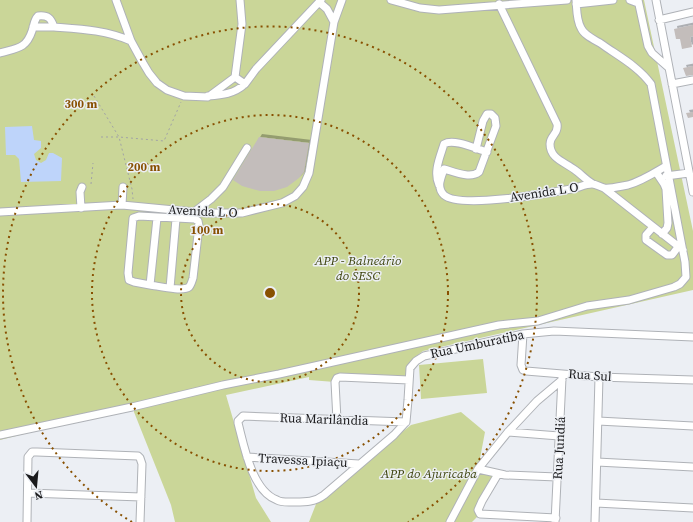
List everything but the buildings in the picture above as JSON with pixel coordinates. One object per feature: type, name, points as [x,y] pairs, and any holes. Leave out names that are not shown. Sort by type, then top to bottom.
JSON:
[{"type":"street","points":[[116,0],[131,41],[149,73],[157,83],[167,90],[184,96],[220,95],[238,90],[320,1],[334,22]]},
{"type":"street","points":[[208,96],[235,77],[242,24],[240,0]]},
{"type":"street","name":"Avenida L O","points":[[0,212],[122,205],[194,212],[242,213],[282,203],[295,196],[303,188],[310,169],[334,22],[342,0]]},
{"type":"street","points":[[391,0],[420,8],[438,10],[499,4],[567,0]]},
{"type":"street","points":[[0,435],[499,325],[538,321],[587,306],[629,300],[669,289],[680,284],[686,277],[687,272],[681,248],[651,84],[644,74],[636,67],[589,36],[581,29],[576,14],[576,2],[613,0]]},
{"type":"street","points":[[630,0],[638,1],[648,46],[652,53],[669,68]]},
{"type":"street","points":[[656,0],[693,192]]},
{"type":"street","points":[[499,4],[557,124],[557,132],[550,143],[552,152],[560,162],[572,168],[592,184]]},
{"type":"street","points":[[659,20],[693,12]]},
{"type":"street","points":[[0,53],[27,43],[35,20],[38,16],[46,16],[51,19],[54,27]]},
{"type":"street","points":[[33,27],[92,30],[118,35],[131,41]]},
{"type":"street","points":[[235,77],[244,84]]},
{"type":"street","points":[[672,84],[693,80]]},
{"type":"street","points":[[440,186],[439,182],[444,169],[470,176],[479,172],[496,126],[495,118],[491,114],[487,114],[483,121],[476,149]]},
{"type":"street","points":[[440,186],[437,180],[436,170],[444,144],[447,142],[455,142],[487,152]]},
{"type":"street","points":[[194,212],[211,199],[223,187],[247,148]]},
{"type":"street","name":"Avenida L O","points":[[440,186],[443,193],[448,198],[462,200],[506,199],[571,189],[592,184],[604,188],[630,184],[666,166]]},
{"type":"street","points":[[656,172],[666,189],[668,223],[667,228],[662,234]]},
{"type":"street","points":[[661,180],[663,177],[668,175],[689,173]]},
{"type":"street","points":[[81,208],[80,192],[82,187]]},
{"type":"street","points":[[122,205],[123,187]]},
{"type":"street","points":[[604,188],[681,248]]},
{"type":"street","points":[[211,199],[214,213]]},
{"type":"street","points":[[165,218],[166,209]]},
{"type":"street","points":[[140,216],[165,218],[195,219],[198,221],[199,226],[193,278],[190,286],[181,290],[134,282],[130,280],[128,273],[133,218],[140,216]]},
{"type":"street","points":[[150,285],[157,218]]},
{"type":"street","points":[[170,288],[176,219]]},
{"type":"street","points":[[653,227],[646,235],[646,240],[667,255],[672,255],[681,248]]},
{"type":"street","name":"Rua Umburatiba","points":[[406,422],[410,368],[416,361],[424,356],[523,334],[554,331],[693,337]]},
{"type":"street","name":"Rua Sul","points":[[523,334],[520,356],[520,366],[523,370],[562,377],[693,380]]},
{"type":"street","name":"Rua Sul","points":[[450,522],[478,469],[508,432],[562,377]]},
{"type":"street","name":"Rua Jundiá","points":[[556,520],[562,377]]},
{"type":"street","points":[[595,522],[600,377]]},
{"type":"street","points":[[337,420],[335,382],[337,378],[408,380]]},
{"type":"street","name":"Rua Marilândia","points":[[247,457],[238,423],[243,416],[406,422]]},
{"type":"street","points":[[247,457],[259,486],[271,497],[278,501],[287,502],[307,502],[318,500],[394,435],[406,422]]},
{"type":"street","points":[[598,422],[693,426]]},
{"type":"street","points":[[508,432],[559,436]]},
{"type":"street","points":[[27,522],[28,457],[32,452],[138,456],[142,464],[140,522]]},
{"type":"street","name":"Travessa Ipiaçu","points":[[247,457],[359,464]]},
{"type":"street","points":[[597,462],[693,467]]},
{"type":"street","points":[[478,469],[498,474],[557,477]]},
{"type":"street","points":[[498,474],[482,501],[478,510],[480,514],[503,519],[556,520]]},
{"type":"street","points":[[28,493],[141,497]]},
{"type":"street","points":[[596,503],[693,508]]},
{"type":"path","points":[[94,96],[118,137],[132,189],[134,206]]},
{"type":"path","points":[[102,137],[164,141],[184,96]]},
{"type":"path","points":[[91,184],[92,163]]},
{"type":"green space","name":"APP - Balneário do SESC","points":[[0,0],[644,0],[693,231],[693,290],[423,351],[408,366],[406,380],[340,377],[335,382],[309,380],[309,377],[226,395],[256,498],[271,522],[175,522],[171,505],[132,407],[0,440]]},
{"type":"green space","points":[[483,359],[487,393],[421,399],[419,365]]},
{"type":"green space","name":"APP do Ajuricaba","points":[[461,412],[485,432],[478,469],[498,474],[482,501],[480,514],[472,522],[309,522],[318,499],[411,425]]},
{"type":"water","points":[[32,126],[34,140],[41,141],[41,148],[34,154],[36,160],[41,163],[46,160],[49,153],[53,153],[62,158],[61,181],[21,182],[19,159],[15,155],[6,155],[5,127]]}]
